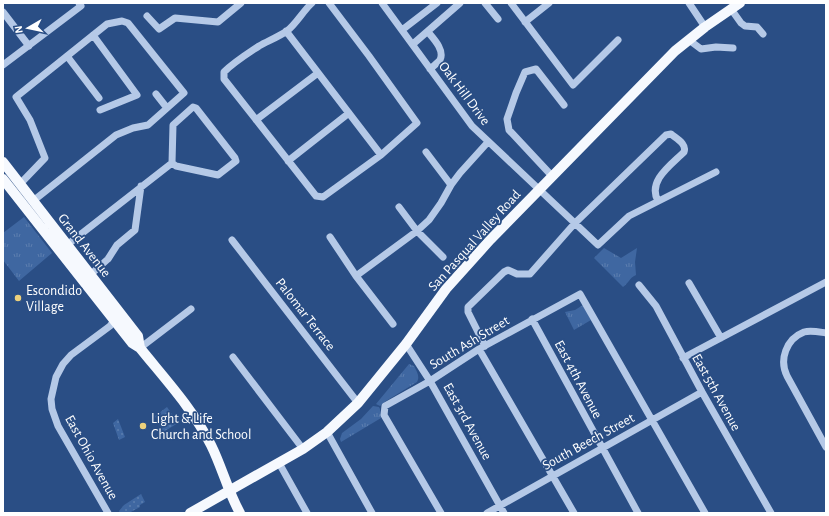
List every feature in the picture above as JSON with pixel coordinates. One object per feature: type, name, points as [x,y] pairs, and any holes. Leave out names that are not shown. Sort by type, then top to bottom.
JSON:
[{"type":"main road","name":"San Pasqual Valley Road","points":[[190,513],[303,449],[327,432],[358,403],[406,344],[446,289],[490,240],[675,51],[705,27],[740,3]]},
{"type":"main road","name":"Grand Avenue","points":[[3,162],[138,336],[140,348]]},
{"type":"main road","name":"Grand Avenue","points":[[3,179],[114,321],[132,343],[140,348],[200,424],[225,475],[234,503],[240,513]]},
{"type":"street","points":[[3,65],[81,6],[79,3]]},
{"type":"street","points":[[148,16],[159,29],[175,18],[218,22],[241,3]]},
{"type":"street","points":[[312,3],[292,27],[233,64],[224,72],[224,79],[316,196],[323,196],[381,155],[417,123],[329,3]]},
{"type":"street","name":"Oak Hill Drive","points":[[382,3],[472,126],[539,190]]},
{"type":"street","points":[[402,30],[437,3]]},
{"type":"street","points":[[413,44],[460,3]]},
{"type":"street","points":[[485,3],[498,19]]},
{"type":"street","points":[[511,3],[524,22],[573,84],[618,40]]},
{"type":"street","points":[[524,22],[549,3]]},
{"type":"street","points":[[689,3],[705,27]]},
{"type":"street","points":[[731,9],[741,23],[745,26],[757,26],[763,34]]},
{"type":"street","points":[[3,12],[29,46]]},
{"type":"street","points":[[20,184],[45,158],[30,120],[16,97],[107,24],[122,21],[128,23],[184,93],[148,125],[134,128],[116,135],[33,201]]},
{"type":"street","points":[[286,31],[381,155]]},
{"type":"street","points":[[428,32],[438,44],[441,57],[440,60],[430,69]]},
{"type":"street","points":[[93,35],[137,95],[100,110]]},
{"type":"street","points":[[689,40],[701,49],[716,47],[733,48]]},
{"type":"street","points":[[67,56],[99,98]]},
{"type":"street","points":[[552,176],[509,130],[507,119],[525,72],[536,69],[564,105]]},
{"type":"street","points":[[256,120],[318,73]]},
{"type":"street","points":[[156,94],[167,108]]},
{"type":"street","points":[[193,107],[196,108],[236,161],[218,176],[176,166],[172,163],[173,125],[193,107]]},
{"type":"street","points":[[288,160],[349,114]]},
{"type":"street","points":[[574,513],[482,347],[480,338],[468,312],[468,307],[504,272],[508,270],[517,274],[530,274],[575,223],[666,135],[671,134],[684,145],[685,149],[684,152],[659,178],[655,186],[658,201]]},
{"type":"street","points":[[356,276],[417,231],[429,220],[460,173],[488,142]]},
{"type":"street","points":[[426,152],[451,185]]},
{"type":"street","points":[[67,245],[172,163]]},
{"type":"street","points":[[539,190],[598,245],[629,216],[716,172]]},
{"type":"street","points":[[90,275],[108,259],[117,245],[135,230],[141,186]]},
{"type":"street","points":[[399,207],[417,231],[444,257]]},
{"type":"street","points":[[330,236],[356,276],[393,324]]},
{"type":"street","name":"Palomar Terrace","points":[[232,240],[358,403]]},
{"type":"street","points":[[683,358],[826,282]]},
{"type":"street","points":[[688,283],[721,338]]},
{"type":"street","name":"East 5th Avenue","points":[[639,285],[656,306],[683,358],[771,513]]},
{"type":"street","name":"South Ash Street","points":[[441,513],[384,414],[386,405],[430,381],[482,347],[575,296],[580,294],[652,421]]},
{"type":"street","points":[[140,348],[191,309]]},
{"type":"street","name":"East 4th Avenue","points":[[532,320],[638,513]]},
{"type":"street","name":"East Ohio Avenue","points":[[108,513],[58,426],[52,409],[51,399],[56,377],[63,364],[71,355],[110,326],[114,321]]},
{"type":"street","points":[[826,333],[804,332],[792,340],[783,358],[784,370],[826,447]]},
{"type":"street","name":"East 3rd Avenue","points":[[406,344],[430,381],[504,513]]},
{"type":"street","points":[[233,356],[303,449]]},
{"type":"street","name":"South Beech Street","points":[[487,513],[702,392]]},
{"type":"street","points":[[652,421],[705,513]]},
{"type":"street","points":[[327,432],[372,513]]},
{"type":"street","points":[[279,463],[307,513]]},
{"type":"green space","points":[[24,217],[52,253],[19,281],[3,260],[3,233]]},
{"type":"green space","points":[[604,248],[621,258],[637,248],[635,262],[636,275],[623,287],[594,258]]},
{"type":"green space","points":[[583,305],[591,320],[574,330],[565,312],[575,310]]},
{"type":"green space","points":[[409,364],[414,366],[417,372],[417,382],[380,406],[376,404]]},
{"type":"green space","points":[[373,406],[379,407],[381,418],[341,442],[340,439],[342,433],[361,419]]},
{"type":"green space","points":[[167,407],[178,423],[165,431],[164,434],[155,416]]},
{"type":"green space","points":[[118,419],[125,437],[119,440],[113,423]]},
{"type":"green space","points":[[141,494],[145,502],[140,505],[140,507],[129,513],[120,513],[119,511],[124,505]]},
{"type":"place","name":"Escondido Village","points":[[18,298]]},
{"type":"place","name":"Light & Life Church and School","points":[[143,426]]}]
